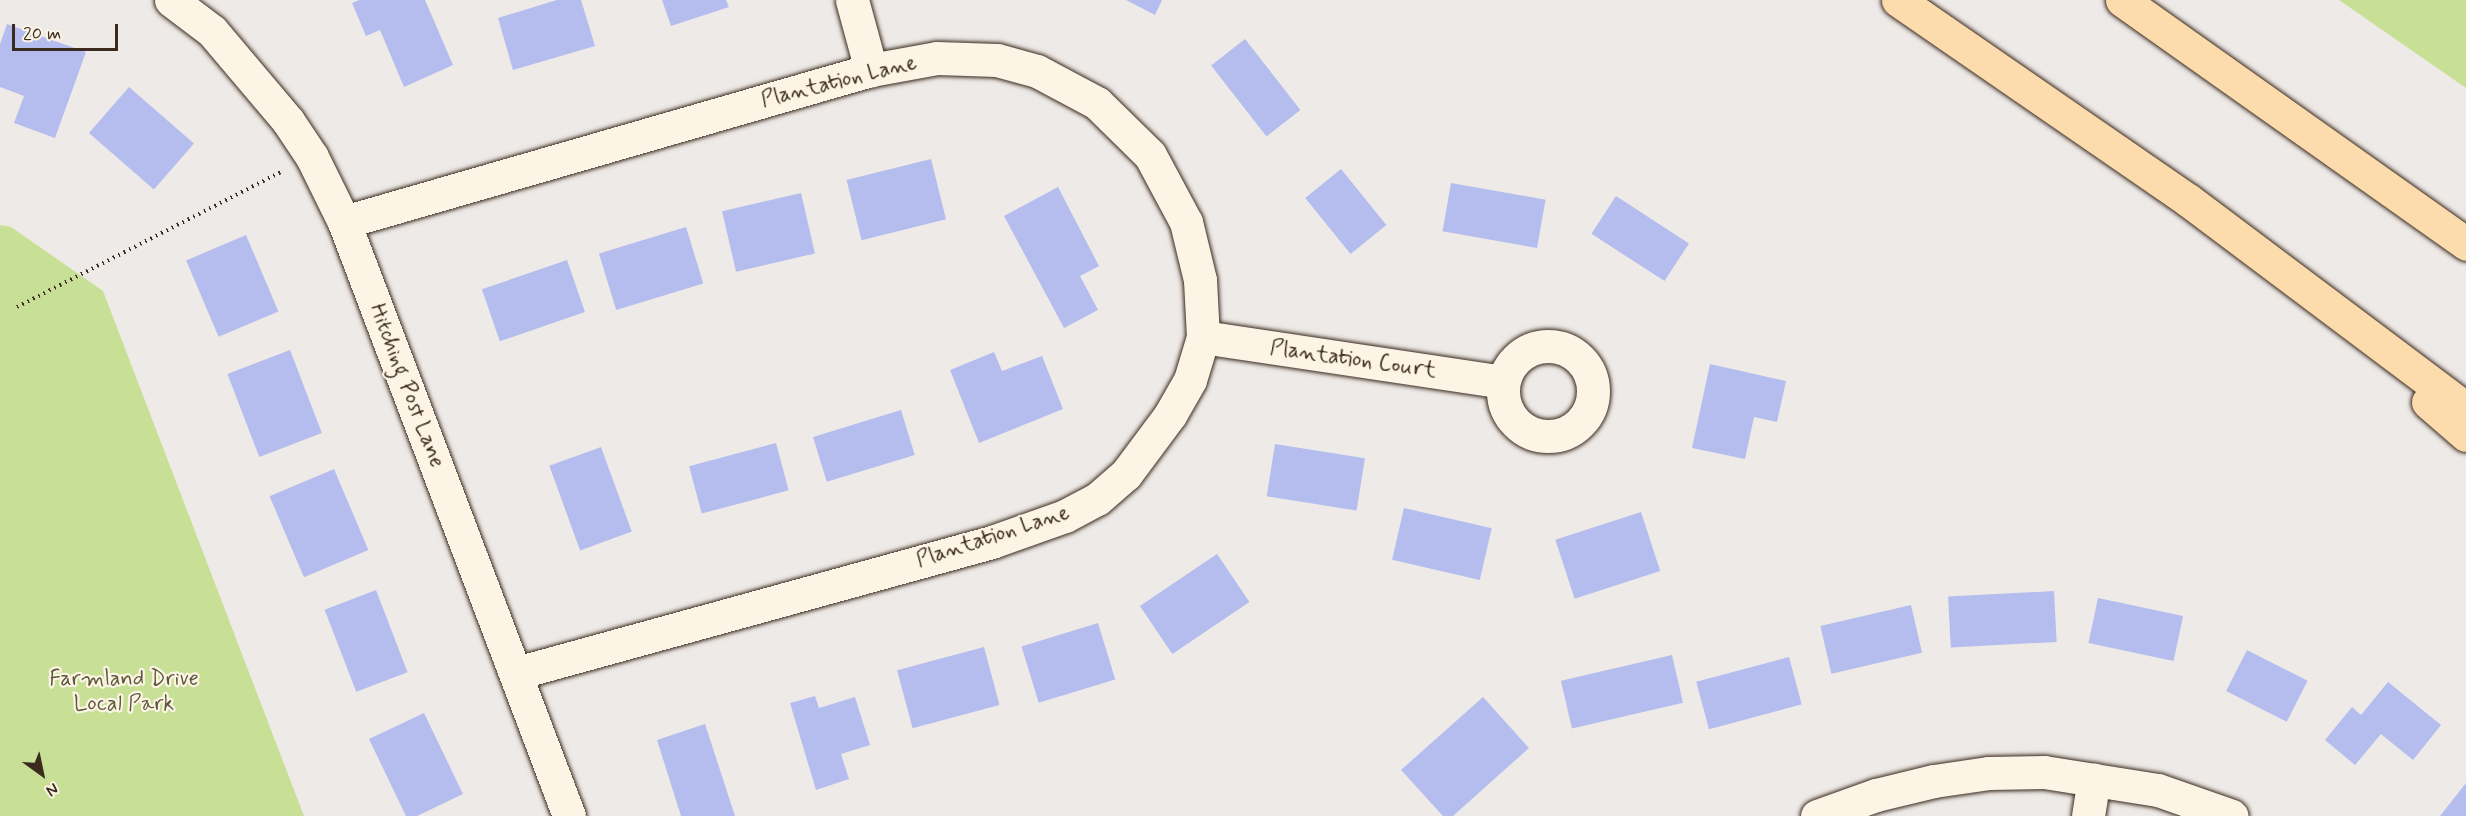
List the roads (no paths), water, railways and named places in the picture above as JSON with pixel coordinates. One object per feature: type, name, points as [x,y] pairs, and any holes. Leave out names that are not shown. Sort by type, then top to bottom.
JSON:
[{"type":"highway","points":[[1898,0],[2188,200],[2466,409]]},
{"type":"highway","points":[[2122,0],[2466,244]]},
{"type":"highway","points":[[2188,200],[2466,435]]},
{"type":"street","name":"Hitching Post Lane","points":[[171,0],[212,31],[243,64],[312,157],[344,222],[569,816]]},
{"type":"street","points":[[852,0],[871,70]]},
{"type":"street","name":"Plantation Lane","points":[[344,222],[871,70],[937,58],[997,60],[1037,71],[1097,103],[1150,155],[1186,222],[1200,280],[1203,338],[1190,380],[1170,415],[1126,474],[1097,499],[1065,516],[992,542],[516,673]]},
{"type":"street","name":"Plantation Court","points":[[1203,338],[1503,382]]},
{"type":"street","points":[[1816,816],[1876,795],[1989,773],[2044,772],[2158,790],[2232,816]]},
{"type":"street","points":[[2088,816],[2094,779]]},
{"type":"park label","name":"Farmland Drive Local Park","points":[[124,692]]}]
